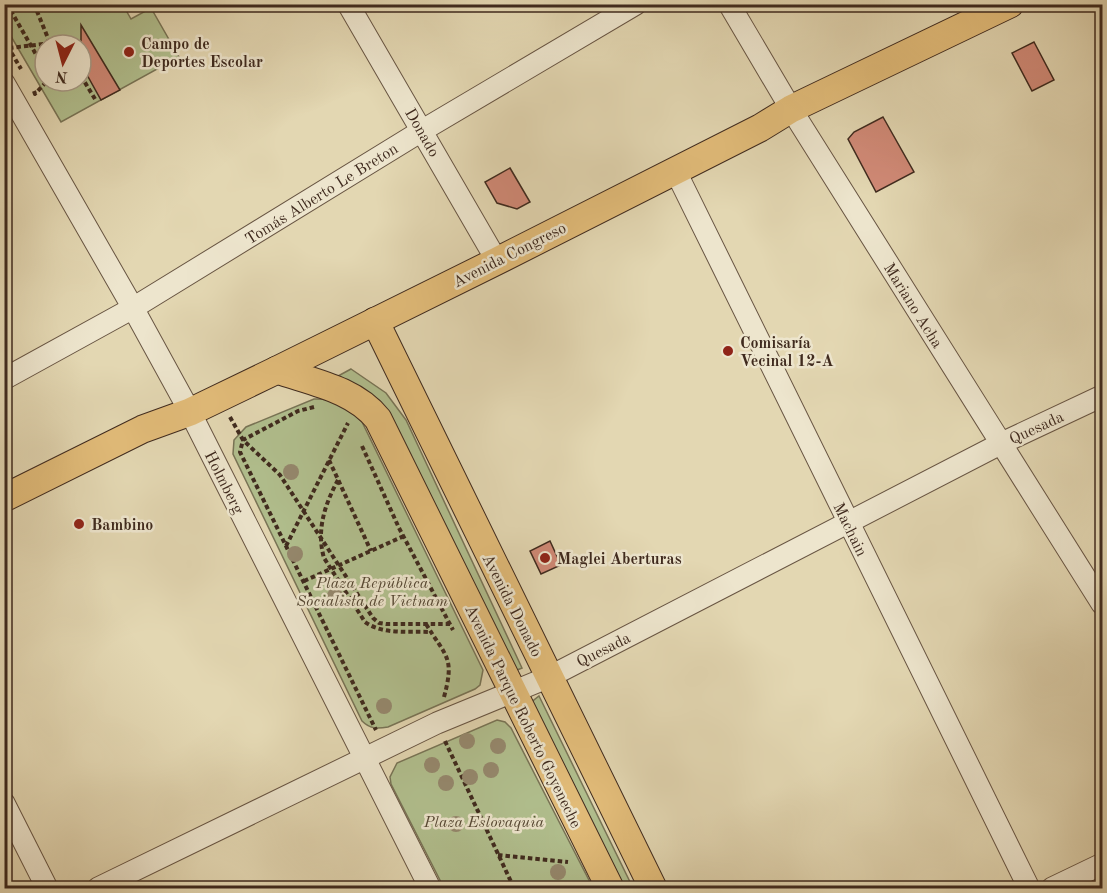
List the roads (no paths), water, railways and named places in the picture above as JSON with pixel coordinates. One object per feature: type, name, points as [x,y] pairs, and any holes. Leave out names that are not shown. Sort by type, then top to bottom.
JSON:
[{"type":"main road","name":"Avenida Congreso","points":[[4,498],[143,429],[190,412],[278,370],[791,110],[1010,4]]},
{"type":"main road","name":"Avenida Donado","points":[[375,321],[653,888]]},
{"type":"main road","name":"Avenida Parque Roberto Goyeneche","points":[[278,370],[345,393],[371,409],[378,419],[610,888]]},
{"type":"street","name":"Donado","points":[[348,4],[497,261]]},
{"type":"street","name":"Tomás Alberto Le Breton","points":[[4,379],[133,308],[423,130],[636,4]]},
{"type":"street","name":"Mariano Acha","points":[[729,4],[791,110],[1102,604]]},
{"type":"street","name":"Holmberg","points":[[4,83],[190,412],[430,888]]},
{"type":"street","name":"Machain","points":[[675,170],[1029,888]]},
{"type":"street","name":"Quesada","points":[[98,888],[437,723],[549,677],[1002,443],[1102,396]]},
{"type":"street","points":[[4,803],[47,888]]},
{"type":"street","points":[[1052,888],[1102,864]]},
{"type":"place","name":"Campo de Deportes Escolar","points":[[129,52]]},
{"type":"place","name":"Comisaría Vecinal 12-A","points":[[728,351]]},
{"type":"place","name":"Bambino","points":[[79,524]]},
{"type":"place","name":"Maglei Aberturas","points":[[545,558]]},
{"type":"park label","name":"Plaza República Socialista de Vietnam","points":[[372,591]]},
{"type":"park label","name":"Plaza Eslovaquia","points":[[484,821]]}]
